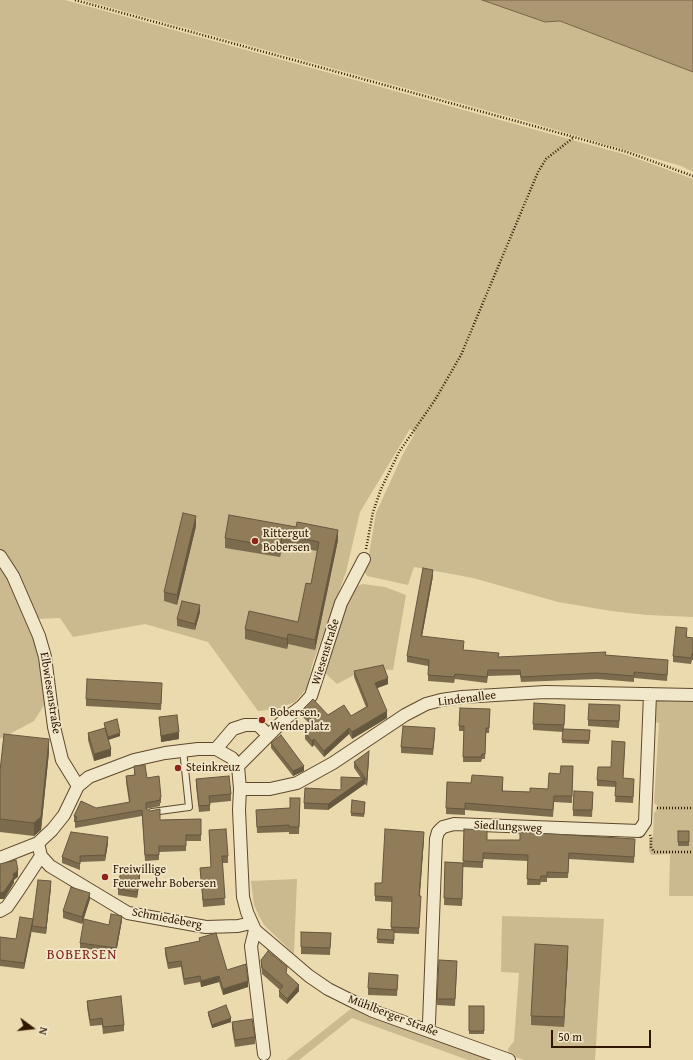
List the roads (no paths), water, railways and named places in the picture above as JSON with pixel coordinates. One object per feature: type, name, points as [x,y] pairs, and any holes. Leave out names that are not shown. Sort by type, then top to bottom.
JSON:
[{"type":"street","name":"Elbwiesenstraße","points":[[0,556],[13,576],[39,636],[45,657],[54,727],[62,760],[78,786]]},
{"type":"street","name":"Wiesenstraße","points":[[235,762],[302,706],[311,696],[341,603],[364,559]]},
{"type":"street","name":"Lindenallee","points":[[240,789],[270,789],[297,783],[333,764],[405,715],[426,704],[441,700],[462,697],[545,692],[693,695]]},
{"type":"street","name":"Siedlungsweg","points":[[426,1030],[429,1024],[436,839],[440,829],[454,824],[632,832],[639,831],[646,822],[650,694]]},
{"type":"street","points":[[216,749],[233,729],[245,725],[258,725],[268,735]]},
{"type":"street","points":[[0,858],[38,843],[58,824],[78,786],[89,777],[134,760],[184,750],[216,749],[235,762],[240,789],[239,810],[244,897],[253,927],[251,946],[264,1054]]},
{"type":"street","points":[[0,911],[7,906],[41,856],[38,843]]},
{"type":"street","name":"Schmiedeberg","points":[[41,856],[50,866],[128,912],[206,927],[253,927]]},
{"type":"street","name":"Mühlberger Straße","points":[[253,927],[309,976],[328,989],[373,1011],[509,1060]]},
{"type":"lane","points":[[148,812],[189,807],[184,750]]},
{"type":"place","name":"Rittergut Bobersen","points":[[255,541]]},
{"type":"place","name":"Bobersen, Wendeplatz","points":[[262,720]]},
{"type":"place","name":"Steinkreuz","points":[[178,768]]},
{"type":"place","name":"Freiwillige Feuerwehr Bobersen","points":[[105,877]]},
{"type":"district","name":"BOBERSEN","points":[[82,955]]}]
